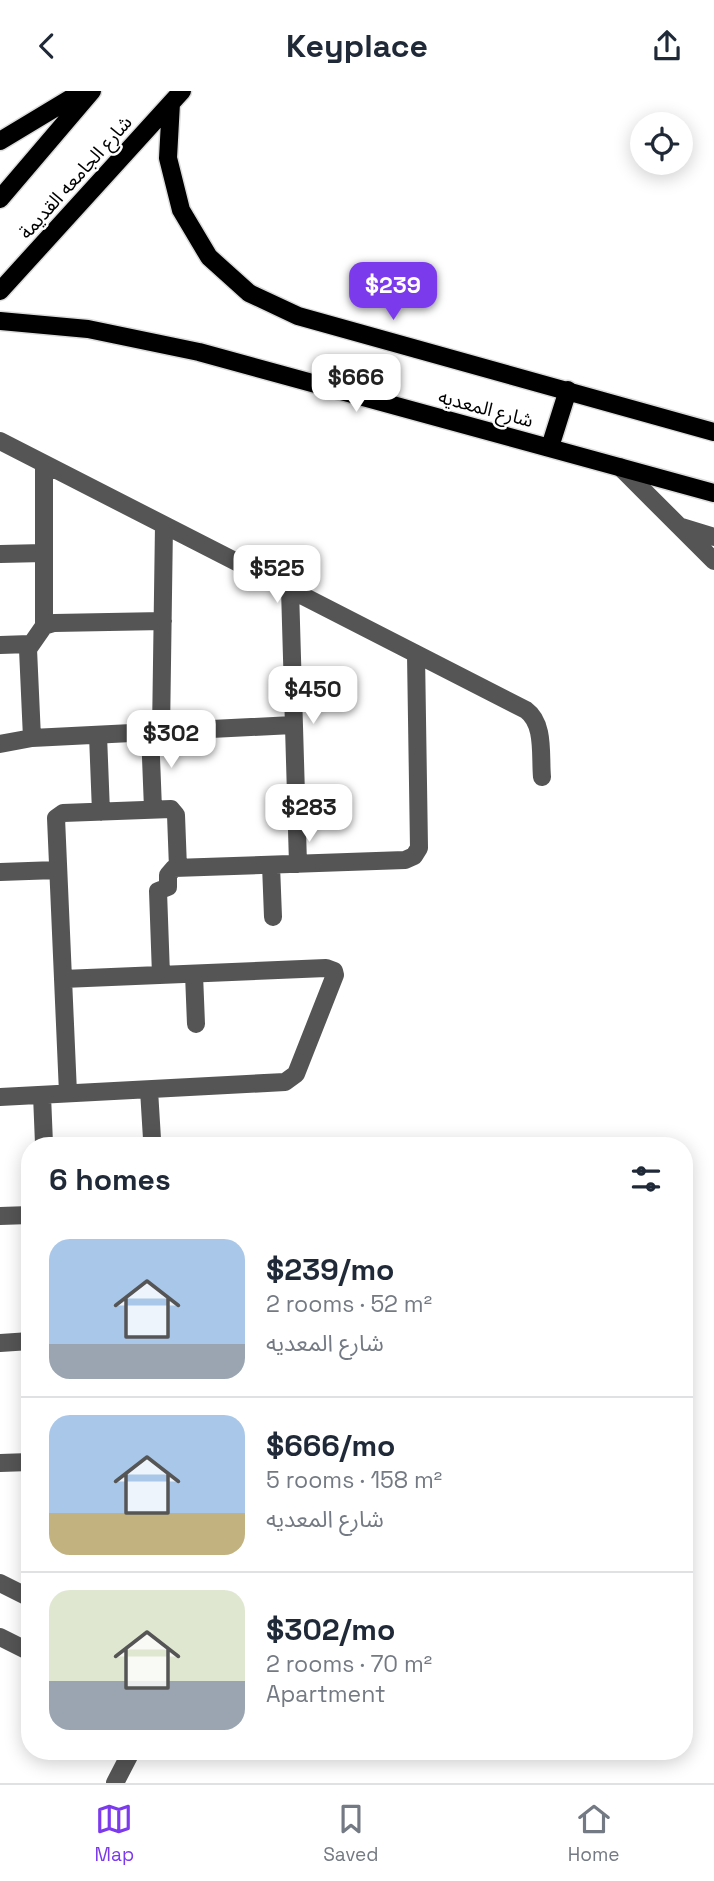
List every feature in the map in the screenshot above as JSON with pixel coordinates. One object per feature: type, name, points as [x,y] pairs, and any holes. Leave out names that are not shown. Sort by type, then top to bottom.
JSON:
[{"type":"main road","points":[[0,141],[83,91]]},
{"type":"main road","points":[[0,199],[92,91]]},
{"type":"main road","name":"شارع الجامعه القديمة","points":[[0,291],[176,97]]},
{"type":"main road","name":"شارع المعديه","points":[[176,97],[168,158],[181,210],[209,257],[249,293],[299,316],[714,432]]},
{"type":"main road","name":"شارع المعديه","points":[[0,321],[88,329],[188,349],[714,493]]},
{"type":"main road","points":[[550,447],[568,390]]},
{"type":"street","points":[[0,441],[526,710],[534,716],[538,726],[542,777]]},
{"type":"street","points":[[32,738],[28,654],[30,644],[44,625],[44,464]]},
{"type":"street","points":[[620,467],[714,561]]},
{"type":"street","points":[[153,810],[163,621],[164,525]]},
{"type":"street","points":[[679,526],[714,537]]},
{"type":"street","points":[[0,554],[44,553]]},
{"type":"street","points":[[290,589],[298,864]]},
{"type":"street","points":[[44,625],[54,622],[163,621]]},
{"type":"street","points":[[0,645],[30,644]]},
{"type":"street","points":[[161,975],[158,891],[168,887],[170,872],[178,868],[405,860],[417,853],[415,653]]},
{"type":"street","points":[[0,744],[32,738],[293,725]]},
{"type":"street","points":[[98,735],[101,812]]},
{"type":"street","points":[[68,1093],[55,820],[63,813],[169,809],[175,813],[178,868]]},
{"type":"street","points":[[271,865],[273,917]]},
{"type":"street","points":[[0,872],[57,870]]},
{"type":"street","points":[[0,1097],[285,1082],[296,1074],[335,979],[334,971],[326,968],[63,979]]},
{"type":"street","points":[[194,974],[196,1024]]},
{"type":"street","points":[[149,1090],[152,1137]]},
{"type":"street","points":[[42,1095],[44,1137]]},
{"type":"street","points":[[0,1216],[21,1215]]},
{"type":"street","points":[[0,1343],[21,1342]]},
{"type":"street","points":[[0,1463],[21,1462]]},
{"type":"street","points":[[0,1583],[21,1594]]},
{"type":"street","points":[[0,1637],[21,1648]]},
{"type":"street","points":[[115,1783],[127,1760]]}]
